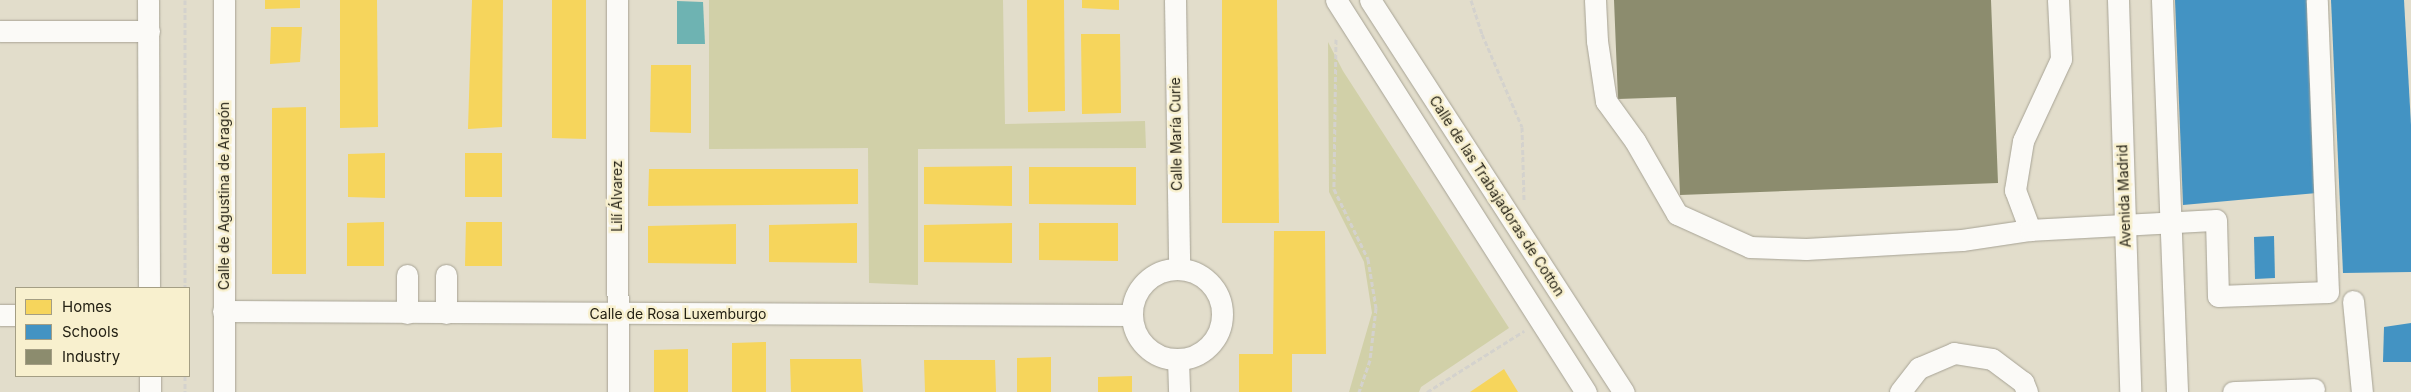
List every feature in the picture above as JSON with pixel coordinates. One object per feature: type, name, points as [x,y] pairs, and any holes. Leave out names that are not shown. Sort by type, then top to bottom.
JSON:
[{"type":"street","points":[[148,0],[150,287]]},
{"type":"street","name":"Calle de Agustina de Aragón","points":[[224,0],[224,392]]},
{"type":"street","name":"Lilí Álvarez","points":[[617,0],[618,392]]},
{"type":"street","name":"Calle María Curie","points":[[1174,0],[1179,269]]},
{"type":"street","name":"Calle de las Trabajadoras de Cotton","points":[[1370,0],[1624,392]]},
{"type":"street","points":[[1596,0],[1597,41],[1606,101],[1635,141],[1677,214],[1750,247],[1806,249],[1953,240],[2030,230],[2216,220],[2218,296],[2328,292],[2318,0]]},
{"type":"street","points":[[2030,230],[2015,190],[2023,142],[2061,60],[2058,0]]},
{"type":"street","name":"Avenida Madrid","points":[[2118,0],[2130,392]]},
{"type":"street","points":[[2162,0],[2173,222],[2177,392]]},
{"type":"street","points":[[1337,1],[1586,392]]},
{"type":"street","points":[[0,31],[148,31]]},
{"type":"street","points":[[1179,269],[1198,274],[1211,284],[1218,296],[1222,312],[1218,331],[1210,344],[1198,354],[1178,360],[1159,355],[1144,344],[1135,330],[1132,315],[1141,286],[1164,271],[1179,269]]},
{"type":"street","points":[[407,275],[407,313]]},
{"type":"street","points":[[446,275],[446,313]]},
{"type":"street","points":[[2352,301],[2362,392]]},
{"type":"street","name":"Calle de Rosa Luxemburgo","points":[[223,311],[1132,315]]},
{"type":"street","points":[[0,315],[15,315]]},
{"type":"street","points":[[1900,392],[1919,368],[1954,353],[1992,359],[2023,382],[2027,392]]},
{"type":"street","points":[[1178,360],[1179,392]]},
{"type":"street","points":[[150,377],[150,392]]},
{"type":"street","points":[[2233,392],[2314,389]]},
{"type":"path","points":[[185,0],[185,287]]},
{"type":"path","points":[[1471,0],[1482,34],[1522,127],[1525,238]]},
{"type":"path","points":[[1337,1],[1334,189],[1368,259],[1376,308],[1370,360],[1359,392]]},
{"type":"path","points":[[1427,392],[1540,320]]},
{"type":"path","points":[[185,377],[185,392]]},
{"type":"green space","points":[[709,0],[1003,0],[1005,124],[1145,121],[1146,148],[918,149],[918,285],[869,283],[868,148],[709,149]]},
{"type":"green space","points":[[1328,42],[1343,71],[1509,328],[1421,387],[1419,392],[1349,392],[1372,313],[1364,262],[1329,192]]},
{"type":"water","points":[[677,1],[703,2],[705,44],[677,44]]},
{"type":"building: Homes","points":[[265,0],[300,0],[300,8],[265,9]]},
{"type":"building: Homes","points":[[340,0],[377,0],[378,127],[340,128]]},
{"type":"building: Homes","points":[[472,0],[503,0],[502,127],[468,129]]},
{"type":"building: Homes","points":[[552,0],[586,0],[586,139],[552,138]]},
{"type":"building: Homes","points":[[1027,0],[1064,0],[1065,111],[1028,112]]},
{"type":"building: Homes","points":[[1082,0],[1119,0],[1119,10],[1082,8]]},
{"type":"building: Homes","points":[[1222,0],[1277,0],[1279,223],[1222,223]]},
{"type":"building: Homes","points":[[271,27],[302,27],[300,62],[270,64]]},
{"type":"building: Homes","points":[[1081,34],[1120,34],[1121,113],[1082,114]]},
{"type":"building: Homes","points":[[651,65],[691,65],[691,133],[650,132]]},
{"type":"building: Homes","points":[[306,107],[306,274],[272,274],[272,108]]},
{"type":"building: Homes","points":[[385,153],[385,198],[348,197],[348,154]]},
{"type":"building: Homes","points":[[465,153],[502,153],[502,197],[465,197]]},
{"type":"building: Homes","points":[[1012,166],[1012,206],[924,204],[924,167]]},
{"type":"building: Homes","points":[[1029,167],[1136,167],[1136,205],[1029,204]]},
{"type":"building: Homes","points":[[649,169],[858,169],[858,204],[648,206]]},
{"type":"building: Homes","points":[[384,222],[384,266],[347,266],[347,223]]},
{"type":"building: Homes","points":[[466,222],[502,222],[502,266],[465,266]]},
{"type":"building: Homes","points":[[857,223],[857,263],[769,262],[769,225]]},
{"type":"building: Homes","points":[[1012,223],[1012,263],[924,262],[924,225]]},
{"type":"building: Homes","points":[[1039,223],[1118,223],[1118,261],[1039,260]]},
{"type":"building: Homes","points":[[736,224],[736,264],[648,263],[648,226]]},
{"type":"building: Homes","points":[[1274,231],[1325,231],[1326,354],[1292,354],[1292,392],[1239,392],[1239,354],[1273,354]]},
{"type":"building: Homes","points":[[766,342],[766,392],[732,392],[732,343]]},
{"type":"building: Homes","points":[[688,349],[688,392],[654,392],[654,350]]},
{"type":"building: Homes","points":[[1051,357],[1051,392],[1017,392],[1017,358]]},
{"type":"building: Homes","points":[[790,359],[861,359],[863,392],[791,392]]},
{"type":"building: Homes","points":[[924,360],[995,360],[996,392],[925,392]]},
{"type":"building: Homes","points":[[1504,369],[1518,392],[1470,392]]},
{"type":"building: Homes","points":[[1132,376],[1132,392],[1098,392],[1098,377]]},
{"type":"building: Schools","points":[[2175,0],[2308,0],[2317,193],[2183,205]]},
{"type":"building: Schools","points":[[2331,0],[2404,0],[2411,125],[2411,272],[2343,273]]},
{"type":"building: Schools","points":[[2274,236],[2275,278],[2255,279],[2254,237]]},
{"type":"building: Schools","points":[[2411,323],[2411,362],[2383,362],[2384,327]]},
{"type":"building: Industry","points":[[1614,0],[1991,0],[1998,183],[1680,195],[1676,97],[1618,99]]}]
